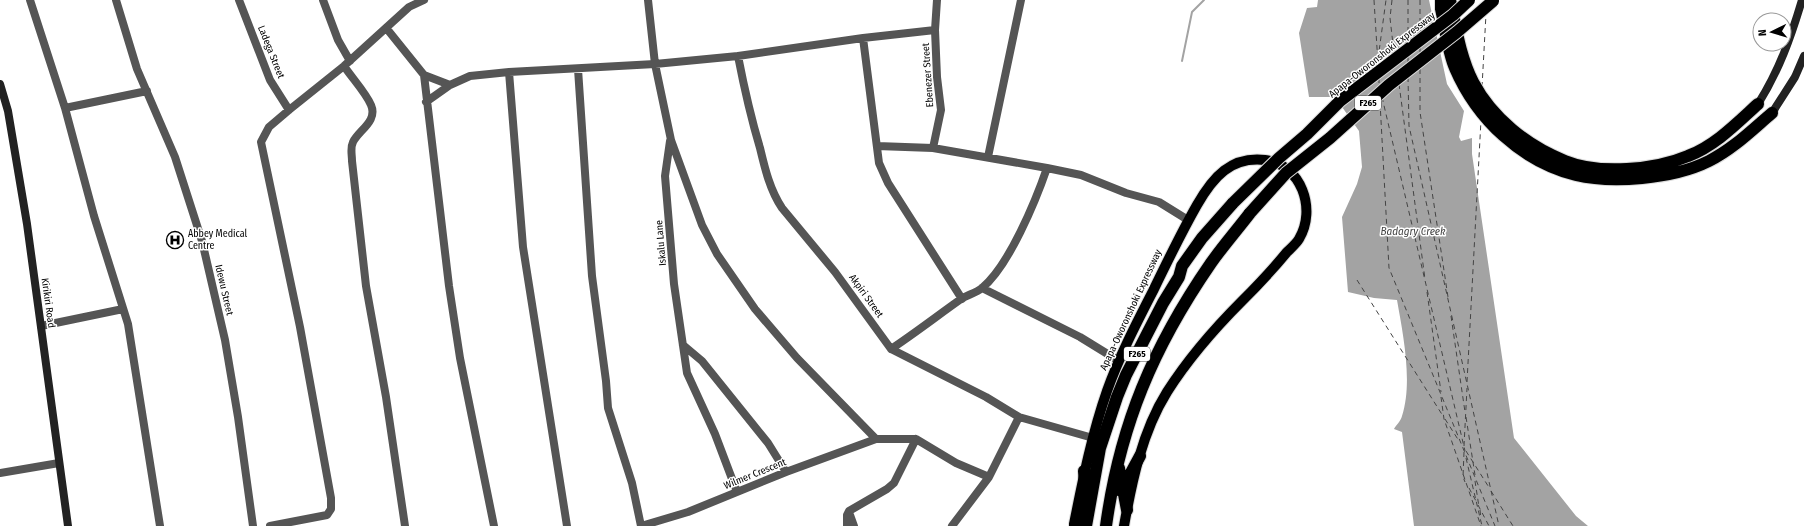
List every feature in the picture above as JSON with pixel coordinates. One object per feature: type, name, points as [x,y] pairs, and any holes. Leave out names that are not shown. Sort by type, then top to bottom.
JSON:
[{"type":"highway","points":[[1441,0],[1441,9],[1454,67],[1468,93],[1486,118],[1508,140],[1535,159],[1563,171],[1593,178],[1631,179],[1659,176],[1693,167],[1709,161],[1745,138],[1772,113]]},
{"type":"highway","points":[[1450,0],[1460,48],[1465,64],[1473,82],[1489,106],[1510,128],[1529,142],[1566,162],[1601,169],[1622,169],[1654,166],[1688,156],[1718,140],[1758,104]]},
{"type":"highway","name":"Apapa-Oworonshoki Expressway","points":[[1086,526],[1089,475],[1100,448],[1117,397],[1148,331],[1179,278],[1182,266],[1202,238],[1233,203],[1340,101],[1453,15],[1470,0]]},
{"type":"highway","name":"F265","points":[[1106,526],[1121,448],[1129,420],[1147,375],[1170,328],[1212,262],[1250,213],[1286,173],[1330,138],[1389,84],[1457,32],[1494,1]]},
{"type":"highway","points":[[1121,448],[1119,468],[1127,510]]},
{"type":"highway","points":[[1108,510],[1123,488],[1140,456]]},
{"type":"highway","points":[[1086,526],[1089,475]]},
{"type":"highway","points":[[1075,526],[1086,507]]},
{"type":"main road","points":[[1758,104],[1773,80],[1790,38],[1802,0]]},
{"type":"main road","points":[[1772,113],[1795,77],[1804,56]]},
{"type":"main road","name":"Kirikiri Road","points":[[0,84],[8,111],[14,146],[41,326],[68,526]]},
{"type":"main road","name":"Apapa-Oworonshoki Expressway","points":[[1075,526],[1089,475],[1094,438],[1107,391],[1119,361],[1188,220],[1206,188],[1218,176],[1240,161],[1254,158],[1281,164],[1298,181],[1304,191],[1307,203],[1305,221],[1299,238],[1272,271],[1224,319],[1192,356],[1166,393],[1149,425],[1140,456],[1124,526]]},
{"type":"street","points":[[30,0],[65,108],[94,216],[128,324],[134,352],[160,526]]},
{"type":"street","name":"Idewu Street","points":[[116,0],[135,62],[175,157],[202,241],[225,340],[239,424],[253,526]]},
{"type":"street","name":"Ladega Street","points":[[239,0],[270,80],[289,110]]},
{"type":"street","points":[[323,0],[347,64],[371,104],[373,112],[371,119],[354,140],[351,147],[352,161],[366,286],[386,397],[405,526]]},
{"type":"street","points":[[270,526],[327,515],[331,509],[331,498],[300,327],[261,142],[269,127],[347,64],[387,29],[409,7],[424,0]]},
{"type":"street","points":[[648,0],[655,64],[671,140],[702,225],[717,254],[750,303],[797,358],[876,439],[916,439],[956,464],[989,477]]},
{"type":"street","name":"Ebenezer Street","points":[[933,148],[941,110],[937,77],[935,30],[937,0]]},
{"type":"street","points":[[988,157],[1021,0]]},
{"type":"street","points":[[387,29],[424,74],[450,85]]},
{"type":"street","points":[[426,102],[450,85],[470,76],[509,72],[655,64],[738,56],[863,38],[935,30]]},
{"type":"street","points":[[863,38],[879,163],[888,183],[962,299]]},
{"type":"street","name":"Akpiri Street","points":[[738,56],[747,102],[769,182],[775,197],[782,208],[835,272],[891,349],[986,398],[1019,418],[1094,438]]},
{"type":"street","points":[[578,69],[592,276],[606,381],[608,408],[632,483],[641,526]]},
{"type":"street","points":[[509,72],[523,247],[567,526]]},
{"type":"street","points":[[424,74],[426,102],[449,286],[460,358],[494,526]]},
{"type":"street","points":[[65,108],[147,91]]},
{"type":"street","name":"Iskalu Lane","points":[[671,140],[665,176],[674,284],[688,378],[715,434],[737,492]]},
{"type":"street","points":[[877,146],[933,148],[1047,168],[1081,176],[1126,193],[1159,202],[1188,220]]},
{"type":"street","points":[[891,349],[934,321],[962,299],[982,288],[1003,264],[1037,197],[1047,168]]},
{"type":"street","points":[[982,288],[1080,337],[1119,361]]},
{"type":"street","points":[[41,326],[123,309]]},
{"type":"street","points":[[683,345],[707,367],[768,443],[786,472]]},
{"type":"street","points":[[952,526],[989,477],[1019,418]]},
{"type":"street","name":"Wilmer Crescent","points":[[641,526],[688,512],[786,472],[876,439]]},
{"type":"street","points":[[847,526],[846,515],[849,511],[887,489],[894,483],[916,439]]},
{"type":"street","points":[[0,473],[59,463]]},
{"type":"street","points":[[849,511],[854,526]]},
{"type":"water","name":"Badagry Creek","points":[[1318,0],[1429,0],[1447,84],[1464,111],[1459,137],[1461,141],[1472,138],[1472,154],[1514,438],[1576,516],[1588,526],[1414,526],[1402,432],[1394,429],[1401,418],[1407,388],[1406,358],[1397,300],[1374,298],[1348,292],[1342,217],[1357,184],[1362,167],[1359,131],[1335,97],[1309,97],[1299,33],[1307,8],[1317,7]]},
{"type":"waterway","points":[[1182,61],[1192,12],[1204,0]]},
{"type":"ferry route","points":[[1374,0],[1378,64]]},
{"type":"ferry route","points":[[1378,59],[1386,0]]},
{"type":"ferry route","points":[[1392,0],[1390,18],[1394,53]]},
{"type":"ferry route","points":[[1408,0],[1408,41]]},
{"type":"ferry route","points":[[1420,0],[1420,33]]},
{"type":"ferry route","points":[[1482,87],[1486,14]]},
{"type":"ferry route","points":[[1420,47],[1420,53]]},
{"type":"ferry route","points":[[1408,57],[1408,63]]},
{"type":"ferry route","points":[[1420,69],[1420,112],[1448,297]]},
{"type":"ferry route","points":[[1408,77],[1409,126],[1499,526]]},
{"type":"ferry route","points":[[1379,78],[1379,86]]},
{"type":"ferry route","points":[[1399,84],[1425,279]]},
{"type":"ferry route","points":[[1382,97],[1465,451]]},
{"type":"ferry route","points":[[1380,102],[1389,268],[1495,526]]},
{"type":"ferry route","points":[[1467,382],[1481,120]]},
{"type":"ferry route","points":[[1357,280],[1443,416]]},
{"type":"ferry route","points":[[1427,292],[1441,392]]},
{"type":"ferry route","points":[[1451,316],[1465,412]]},
{"type":"ferry route","points":[[1464,446],[1467,388]]},
{"type":"ferry route","points":[[1441,397],[1444,419],[1481,526]]},
{"type":"ferry route","points":[[1466,417],[1475,475]]},
{"type":"ferry route","points":[[1445,419],[1459,441]]},
{"type":"ferry route","points":[[1466,451],[1490,489]]},
{"type":"ferry route","points":[[1464,452],[1463,477],[1465,482]]},
{"type":"ferry route","points":[[1466,458],[1482,526]]},
{"type":"ferry route","points":[[1475,481],[1479,507]]},
{"type":"ferry route","points":[[1469,488],[1476,501]]},
{"type":"ferry route","points":[[1491,491],[1513,526]]},
{"type":"ferry route","points":[[1478,505],[1489,526]]},
{"type":"ferry route","points":[[1480,510],[1481,519]]},
{"type":"place","name":"Abbey Medical Centre","points":[[175,240]]}]
